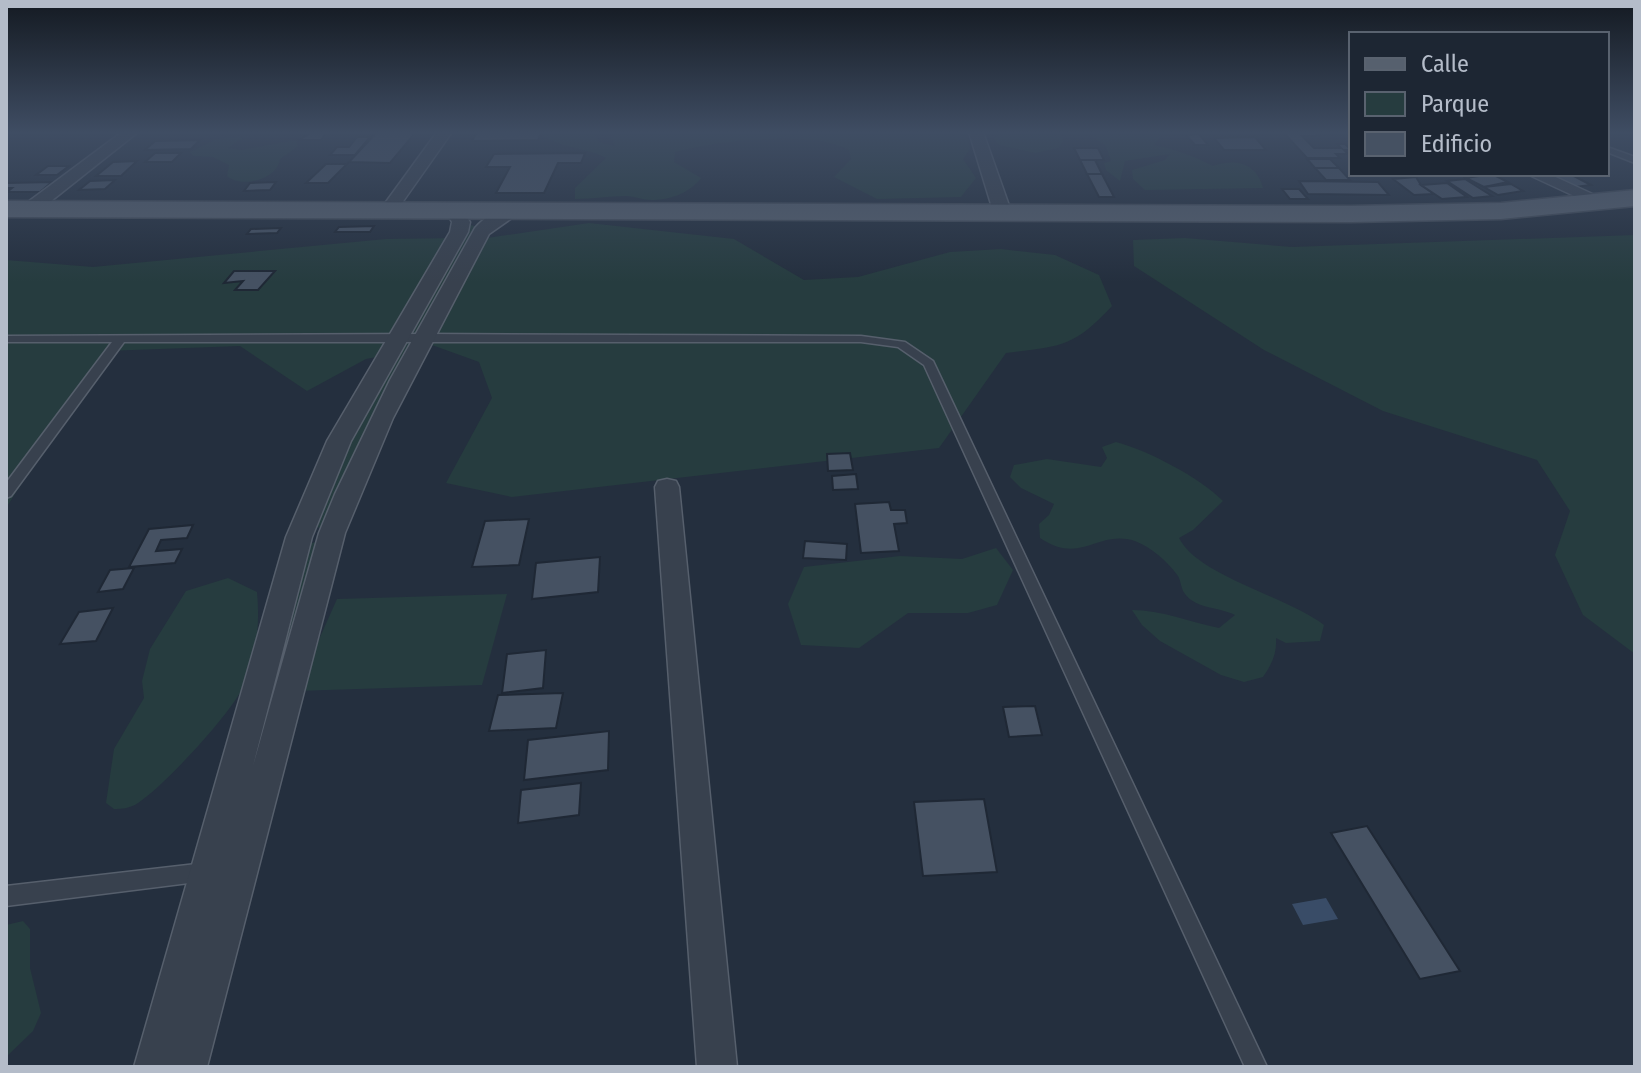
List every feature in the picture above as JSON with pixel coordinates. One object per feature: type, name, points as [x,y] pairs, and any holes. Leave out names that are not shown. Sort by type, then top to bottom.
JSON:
[{"type":"main road","points":[[18,209],[386,213],[1447,213],[1604,203],[1635,198]]},
{"type":"street","points":[[18,209],[58,182]]},
{"type":"street","points":[[386,213],[409,182]]},
{"type":"street","points":[[992,182],[1003,214]]},
{"type":"street","points":[[1554,182],[1604,203]]},
{"type":"street","points":[[187,1067],[332,533],[412,337],[459,232],[461,222],[455,213]]},
{"type":"street","points":[[154,1067],[299,537],[339,441],[484,228],[511,213]]},
{"type":"street","points":[[667,487],[717,1067]]},
{"type":"lane","points":[[6,339],[861,339],[901,344],[920,355],[929,363],[936,377],[1256,1067]]},
{"type":"lane","points":[[6,493],[120,339]]},
{"type":"lane","points":[[299,537],[332,533]]},
{"type":"lane","points":[[6,896],[241,867]]},
{"type":"green space","points":[[581,182],[697,182],[685,192],[651,200],[626,196],[575,199],[575,188]]},
{"type":"green space","points":[[844,182],[973,182],[961,197],[877,199]]},
{"type":"green space","points":[[1136,182],[1261,182],[1263,188],[1145,190]]},
{"type":"green space","points":[[589,223],[734,239],[804,280],[858,277],[950,252],[1001,249],[1055,255],[1099,275],[1112,306],[1087,330],[1065,343],[1006,353],[939,448],[512,497],[446,483],[492,398],[479,362],[432,345],[411,350],[324,527],[312,528],[348,441],[397,353],[366,359],[307,391],[240,346],[106,351],[6,508],[6,260],[93,267],[386,239],[461,238],[471,225],[477,227],[472,238],[487,238]]},
{"type":"green space","points":[[1635,235],[1635,654],[1583,615],[1555,555],[1570,511],[1537,460],[1383,411],[1264,350],[1134,266],[1133,240],[1185,238],[1292,247]]},
{"type":"green space","points":[[1116,442],[1173,466],[1223,501],[1193,530],[1179,538],[1204,564],[1308,614],[1324,625],[1320,641],[1286,643],[1276,638],[1273,658],[1263,677],[1244,682],[1221,675],[1160,641],[1142,625],[1132,610],[1165,614],[1219,628],[1235,615],[1190,599],[1178,576],[1153,551],[1135,541],[1122,539],[1067,549],[1040,538],[1039,524],[1049,515],[1054,504],[1021,488],[1010,477],[1014,465],[1047,459],[1101,467],[1107,458],[1102,447]]},
{"type":"green space","points":[[308,544],[319,544],[234,842]]},
{"type":"green space","points":[[996,548],[1013,570],[997,605],[968,613],[908,613],[859,648],[801,645],[788,604],[804,567],[900,556],[962,559]]},
{"type":"green space","points":[[228,578],[257,592],[257,638],[245,683],[213,729],[164,781],[135,805],[114,809],[106,803],[114,749],[144,698],[142,681],[150,649],[186,591]]},
{"type":"green space","points":[[507,594],[482,685],[296,691],[337,599]]},
{"type":"green space","points":[[23,921],[30,929],[30,968],[41,1013],[33,1031],[6,1057],[6,925]]},
{"type":"water","points":[[1326,898],[1338,919],[1303,925],[1292,904]]},
{"type":"building","points":[[52,182],[40,192],[7,192],[12,188],[6,188],[6,183]]},
{"type":"building","points":[[89,182],[113,182],[105,189],[79,190]]},
{"type":"building","points":[[276,182],[270,190],[244,191],[250,183]]},
{"type":"building","points":[[502,182],[549,182],[544,193],[496,193]]},
{"type":"building","points":[[1091,182],[1106,182],[1114,197],[1099,197]]},
{"type":"building","points":[[1300,182],[1378,182],[1389,195],[1308,194]]},
{"type":"building","points":[[1397,182],[1419,182],[1434,194],[1414,195]]},
{"type":"building","points":[[1449,182],[1470,182],[1492,196],[1473,198]]},
{"type":"building","points":[[1474,182],[1508,182],[1484,187]]},
{"type":"building","points":[[1475,182],[1505,182],[1518,189],[1496,193]]},
{"type":"building","points":[[1565,182],[1591,185],[1575,187]]},
{"type":"building","points":[[1447,183],[1467,197],[1442,199],[1421,185]]},
{"type":"building","points":[[1511,184],[1523,191],[1498,195],[1484,187]]},
{"type":"building","points":[[1282,189],[1299,189],[1308,199],[1290,199]]},
{"type":"building","points":[[374,226],[370,232],[335,232],[339,227]]},
{"type":"building","points":[[281,228],[277,233],[247,234],[251,229]]},
{"type":"building","points":[[234,271],[275,271],[258,290],[235,290],[243,281],[224,283]]},
{"type":"building","points":[[850,453],[853,470],[828,471],[827,454]]},
{"type":"building","points":[[856,474],[858,489],[833,490],[832,476]]},
{"type":"building","points":[[889,502],[891,510],[905,510],[907,523],[894,524],[899,551],[861,553],[855,504]]},
{"type":"building","points":[[529,519],[519,565],[472,567],[485,521]]},
{"type":"building","points":[[193,525],[187,538],[161,540],[156,551],[182,549],[175,563],[129,567],[149,529]]},
{"type":"building","points":[[805,541],[847,544],[846,560],[803,558]]},
{"type":"building","points":[[600,557],[598,592],[532,599],[536,563]]},
{"type":"building","points":[[134,568],[123,589],[98,592],[110,570]]},
{"type":"building","points":[[113,608],[96,641],[60,644],[79,612]]},
{"type":"building","points":[[546,650],[543,688],[502,693],[507,654]]},
{"type":"building","points":[[563,693],[556,728],[489,731],[498,695]]},
{"type":"building","points":[[1035,706],[1042,735],[1009,737],[1003,707]]},
{"type":"building","points":[[609,731],[608,770],[524,780],[528,740]]},
{"type":"building","points":[[581,783],[579,815],[518,823],[521,790]]},
{"type":"building","points":[[984,799],[997,872],[923,876],[914,802]]},
{"type":"building","points":[[1367,826],[1460,971],[1420,979],[1331,833]]}]
